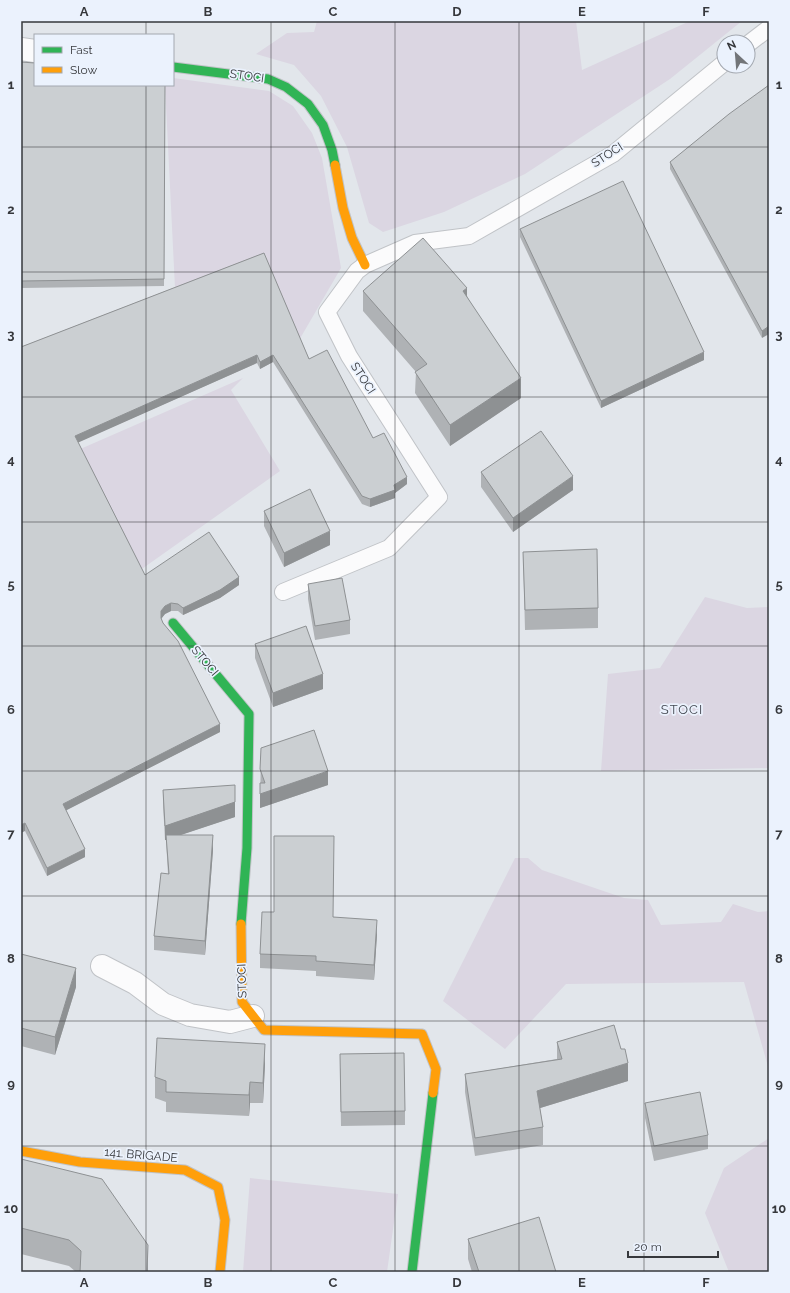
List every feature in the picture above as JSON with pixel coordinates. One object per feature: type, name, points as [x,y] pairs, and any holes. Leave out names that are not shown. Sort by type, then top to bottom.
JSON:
[{"type":"street","points":[[21,49],[34,51]]},
{"type":"street","name":"STOCI","points":[[174,67],[268,79],[286,86],[308,104],[323,125],[332,150],[343,208],[352,238],[365,265]]},
{"type":"street","name":"STOCI","points":[[173,623],[249,714],[248,848],[241,929],[242,1002],[264,1030],[422,1034],[436,1069],[412,1272]]},
{"type":"street","points":[[102,966],[135,983],[163,1004],[190,1015],[230,1022],[253,1016]]},
{"type":"street","name":"141. BRIGADE","points":[[21,1151],[80,1162],[185,1170],[218,1187],[225,1220],[220,1272]]},
{"type":"lane","points":[[756,38],[769,28]]},
{"type":"lane","name":"STOCI","points":[[283,592],[390,548],[439,497],[349,356],[327,312],[357,271],[365,265],[415,243],[469,236],[612,154],[716,70]]},
{"type":"shaded area","points":[[317,21],[576,21],[582,70],[690,21],[742,21],[726,34],[716,34],[716,42],[670,79],[525,174],[444,212],[383,232],[369,223],[347,147],[321,96],[294,65],[256,54],[287,33],[314,32]]},
{"type":"shaded area","points":[[174,78],[269,91],[293,106],[312,133],[322,158],[341,268],[298,342],[265,254],[175,288],[165,86],[174,86]]},
{"type":"shaded area","points":[[243,378],[231,390],[280,471],[139,571],[78,450]]},
{"type":"shaded area","points":[[705,597],[747,608],[769,607],[769,768],[601,771],[608,674],[660,668]]},
{"type":"shaded area","points":[[515,858],[528,858],[542,870],[624,898],[648,900],[661,925],[721,922],[733,904],[758,912],[769,911],[769,1070],[744,982],[566,984],[505,1049],[443,1001]]},
{"type":"shaded area","points":[[769,1138],[769,1272],[729,1272],[705,1213],[724,1168]]},
{"type":"shaded area","points":[[250,1178],[398,1194],[387,1272],[243,1272]]},
{"type":"building","points":[[21,62],[34,63],[34,86],[165,86],[164,279],[21,281]]},
{"type":"building","points":[[769,85],[769,326],[762,331],[670,162],[729,114]]},
{"type":"building","points":[[623,181],[704,352],[601,401],[520,229]]},
{"type":"building","points":[[423,238],[467,288],[463,291],[521,378],[450,425],[415,372],[427,364],[363,291]]},
{"type":"building","points":[[264,253],[309,359],[327,350],[373,438],[384,433],[407,477],[394,485],[395,490],[370,499],[362,496],[273,355],[260,362],[257,355],[75,436],[145,575],[209,532],[239,577],[220,590],[183,608],[178,604],[171,603],[165,606],[161,611],[163,623],[178,641],[220,724],[63,804],[85,849],[47,868],[25,823],[21,825],[21,347]]},
{"type":"building","points":[[541,431],[573,476],[513,518],[481,472]]},
{"type":"building","points":[[310,489],[330,531],[284,553],[264,511]]},
{"type":"building","points":[[597,549],[598,608],[525,610],[523,552]]},
{"type":"building","points":[[342,578],[350,620],[315,626],[308,584]]},
{"type":"building","points":[[306,626],[323,674],[273,693],[255,644]]},
{"type":"building","points":[[314,730],[328,771],[260,794],[260,783],[265,783],[260,769],[261,748]]},
{"type":"building","points":[[235,785],[235,802],[165,826],[163,790]]},
{"type":"building","points":[[166,835],[213,835],[205,941],[154,936],[161,873],[169,874]]},
{"type":"building","points":[[274,836],[334,836],[333,917],[377,920],[374,965],[316,961],[316,956],[260,954],[262,912],[274,912]]},
{"type":"building","points":[[21,954],[76,968],[55,1037],[21,1028]]},
{"type":"building","points":[[614,1025],[621,1049],[625,1049],[628,1063],[537,1091],[543,1127],[475,1138],[465,1074],[562,1059],[557,1042]]},
{"type":"building","points":[[157,1038],[265,1044],[263,1083],[250,1082],[249,1095],[166,1092],[166,1081],[155,1077]]},
{"type":"building","points":[[404,1053],[405,1111],[341,1112],[340,1054]]},
{"type":"building","points":[[700,1092],[708,1135],[654,1146],[645,1103]]},
{"type":"building","points":[[21,1159],[102,1179],[148,1245],[147,1272],[80,1272],[81,1251],[69,1240],[21,1228]]},
{"type":"building","points":[[539,1217],[556,1272],[479,1272],[468,1239]]},
{"type":"traffic: fast","points":[[174,67],[268,79],[286,87],[308,104],[323,125],[332,150],[335,165]]},
{"type":"traffic: fast","points":[[173,623],[249,714],[247,848],[241,924]]},
{"type":"traffic: fast","points":[[412,1272],[433,1093]]},
{"type":"traffic: slow","points":[[335,165],[343,208],[352,238],[365,265]]},
{"type":"traffic: slow","points":[[241,924],[242,1002],[264,1030],[422,1034],[436,1069],[433,1093]]},
{"type":"traffic: slow","points":[[21,1151],[80,1162],[185,1170],[218,1187],[225,1220],[220,1272]]},
{"type":"district","name":"STOCI","points":[[682,709]]}]
